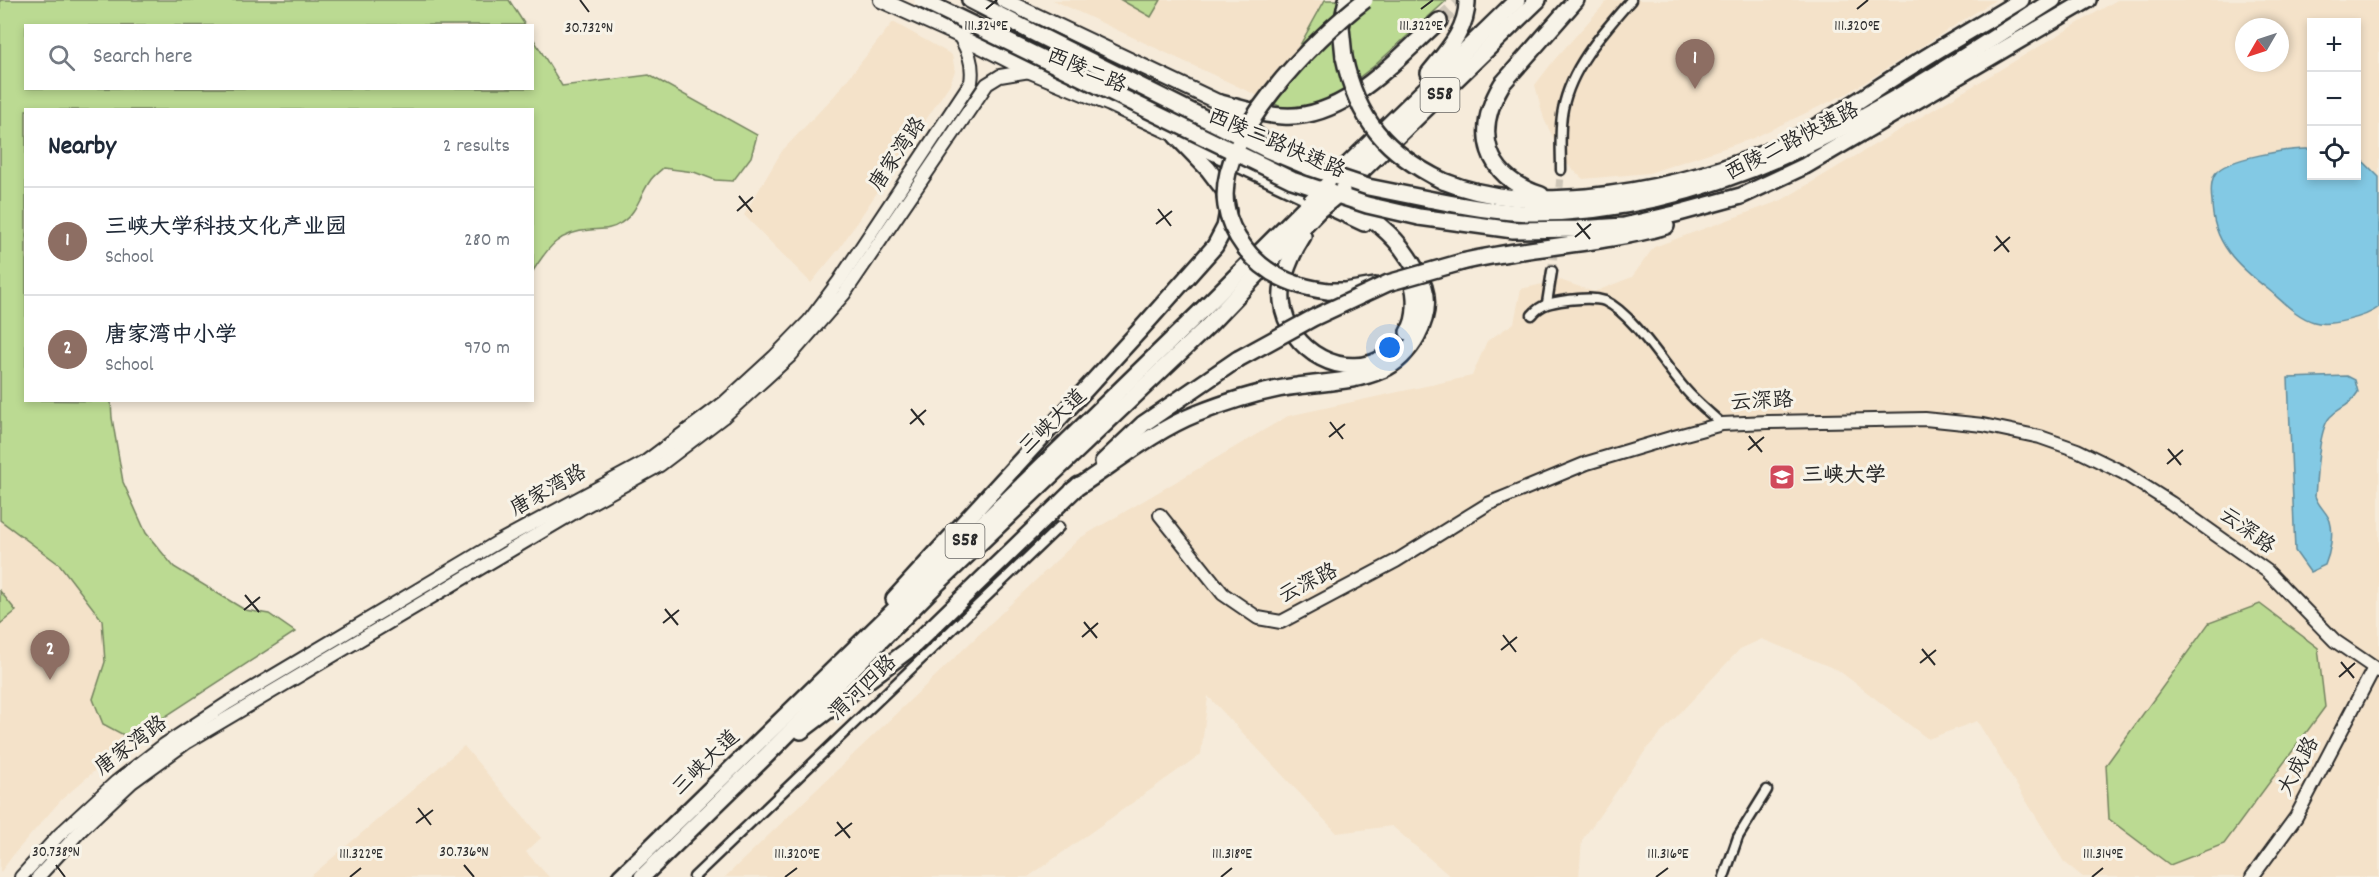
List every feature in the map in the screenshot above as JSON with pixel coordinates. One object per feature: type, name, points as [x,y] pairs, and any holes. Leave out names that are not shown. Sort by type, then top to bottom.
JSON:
[{"type":"highway","name":"西陵二路快速路","points":[[922,0],[1292,180],[1367,205],[1419,218],[1513,230],[1577,229],[1624,225],[1741,196],[1814,160],[2088,0]]},
{"type":"highway","name":"西陵二路快速路","points":[[970,0],[998,5],[1032,32],[1311,168],[1368,187],[1494,210],[1534,213],[1580,211],[1643,203],[1687,192],[1772,162],[1834,134],[2053,0]]},
{"type":"highway","points":[[976,0],[998,5]]},
{"type":"highway","points":[[1347,0],[1341,27],[1344,57],[1355,97],[1374,130],[1401,157],[1443,181],[1475,193],[1530,200],[1611,194],[1670,184],[1767,151],[1824,122],[2021,0]]},
{"type":"highway","points":[[1365,0],[1326,32],[1302,56],[1251,123],[1229,168],[1226,206],[1239,240],[1249,254],[1281,279],[1310,289],[1328,291],[1346,291],[1388,284],[1497,254],[1644,232],[1675,223],[1697,208]]},
{"type":"highway","points":[[1362,148],[1446,52],[1459,32],[1467,9],[1467,0]]},
{"type":"highway","name":"三峡大道","points":[[1337,186],[1362,148],[1517,0]]},
{"type":"highway","name":"三峡大道","points":[[620,877],[1314,207],[1538,0]]},
{"type":"highway","points":[[1573,198],[1545,196],[1523,189],[1509,181],[1493,157],[1486,122],[1493,99],[1502,84],[1576,0]]},
{"type":"highway","points":[[1220,103],[1282,116],[1308,116],[1331,109],[1368,84],[1439,21]]},
{"type":"highway","points":[[1073,490],[1178,422],[1253,395],[1358,377],[1383,370],[1399,359],[1420,330],[1425,312],[1424,289],[1410,260],[1388,234],[1275,152],[1220,103]]},
{"type":"highway","points":[[826,677],[914,575],[1215,246],[1225,227],[1228,211],[1224,190],[1208,169],[1176,136]]},
{"type":"highway","points":[[1209,150],[1368,225],[1389,246],[1406,268],[1415,289],[1412,326],[1398,347],[1379,361],[1349,366],[1326,362],[1305,345],[1290,327],[1282,301],[1284,279],[1314,207]]},
{"type":"highway","name":"三峡大道","points":[[642,877],[938,583],[1209,325],[1314,207]]},
{"type":"highway","points":[[767,755],[912,647],[1143,424],[1238,359],[1313,318],[1388,284]]},
{"type":"main road","name":"西陵二路","points":[[881,0],[959,35],[1030,71],[1209,150]]},
{"type":"main road","name":"西陵二路","points":[[998,5],[1135,63],[1220,103]]},
{"type":"main road","name":"唐家湾路","points":[[21,877],[59,836],[116,782],[164,745],[228,703],[498,542],[644,463],[725,402],[809,321],[839,281],[971,82],[973,71],[971,56],[959,35]]},
{"type":"main road","points":[[1127,113],[1141,117],[1154,116],[1161,112],[1168,96],[1165,87],[1157,78],[1135,63]]},
{"type":"main road","name":"唐家湾路","points":[[38,877],[81,830],[132,782],[187,742],[570,515],[660,465],[723,417],[790,356],[844,294],[987,84],[1000,76],[1030,71]]},
{"type":"main road","name":"云深路","points":[[1160,515],[1223,594],[1258,618],[1281,622],[1396,561],[1488,504],[1587,463],[1722,424],[1925,418],[1983,425],[2040,437],[2077,450],[2122,472],[2267,571],[2335,641],[2376,670]]},
{"type":"main road","name":"大成路","points":[[2252,877],[2296,817],[2376,670]]},
{"type":"street","points":[[1560,170],[1563,109],[1574,77],[1596,41],[1631,0]]},
{"type":"street","points":[[1547,303],[1552,271]]},
{"type":"street","points":[[1532,315],[1539,307],[1547,303],[1597,298],[1613,306],[1647,341],[1687,391],[1722,424]]},
{"type":"street","name":"渭河四路","points":[[694,877],[1059,527]]},
{"type":"street","points":[[1724,877],[1738,837],[1767,790]]},
{"type":"shaded area","points":[[1053,0],[1121,0],[1151,17],[1161,0],[1325,0],[1269,101]]},
{"type":"shaded area","points":[[1608,0],[1995,0],[1848,93],[1751,139],[1649,173],[1583,179],[1566,163],[1544,119],[1535,85]]},
{"type":"shaded area","name":"三峡大学","points":[[2117,0],[2379,0],[2379,877],[2083,877],[2064,862],[1977,721],[1928,739],[1838,670],[1762,639],[1740,649],[1648,747],[1582,840],[1579,877],[1451,877],[1392,826],[1337,833],[1208,696],[1201,754],[1028,877],[725,877],[1080,538],[1288,416],[1472,376],[1487,341],[1514,323],[1521,289],[1560,280],[1594,292],[1632,277],[1654,247],[1782,200]]},
{"type":"shaded area","points":[[893,22],[952,55],[955,71],[950,84],[839,249],[811,283],[744,215],[782,151],[835,95]]},
{"type":"shaded area","points":[[0,520],[60,565],[102,621],[105,662],[93,699],[103,724],[131,739],[61,800],[0,873]]},
{"type":"shaded area","points":[[464,746],[541,838],[526,852],[549,877],[310,877]]},
{"type":"green space","points":[[0,0],[509,0],[524,24],[24,24],[24,90],[534,90],[534,40],[562,86],[649,75],[757,135],[751,157],[733,181],[715,180],[694,172],[663,168],[651,179],[635,209],[626,219],[610,228],[579,231],[562,238],[549,248],[534,270],[534,108],[24,108],[24,402],[111,402],[123,482],[146,533],[174,567],[245,610],[269,614],[295,632],[131,739],[103,724],[93,699],[105,662],[102,620],[60,565],[0,520]]},
{"type":"green space","points":[[1121,0],[1161,0],[1151,17]]},
{"type":"green space","points":[[1325,0],[1447,0],[1374,66],[1327,102],[1303,107],[1281,107],[1269,101]]},
{"type":"green space","points":[[0,591],[16,611],[0,624]]},
{"type":"green space","points":[[2260,604],[2318,648],[2325,707],[2224,844],[2170,865],[2109,819],[2106,765],[2209,623]]},
{"type":"water","points":[[2307,149],[2307,180],[2361,180],[2361,160],[2379,177],[2379,307],[2373,311],[2338,322],[2320,323],[2308,320],[2247,272],[2222,241],[2213,216],[2211,195],[2215,174],[2232,163],[2289,150]]},
{"type":"water","points":[[2347,376],[2355,380],[2358,392],[2351,402],[2334,413],[2326,423],[2317,466],[2315,496],[2330,521],[2332,532],[2330,549],[2325,565],[2310,572],[2295,551],[2288,378]]},
{"type":"tunnel","points":[[1439,21],[1463,0]]},
{"type":"tunnel","points":[[1552,271],[1561,170]]},
{"type":"place","name":"三峡大学科技文化产业园","points":[[1695,89]]},
{"type":"place","name":"三峡大学","points":[[1782,477]]},
{"type":"place","name":"唐家湾中小学","points":[[50,680]]}]
